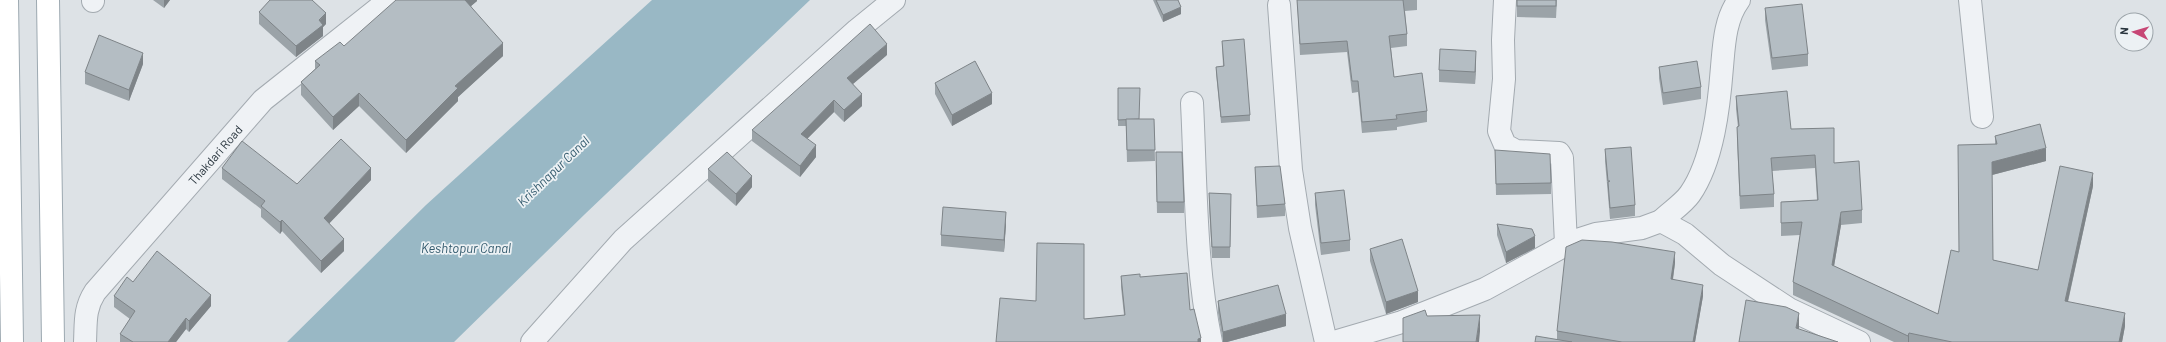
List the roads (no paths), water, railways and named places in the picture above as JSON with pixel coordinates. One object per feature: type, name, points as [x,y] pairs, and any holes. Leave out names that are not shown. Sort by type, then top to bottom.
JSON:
[{"type":"main road","points":[[7,0],[12,342]]},
{"type":"main road","points":[[48,0],[53,342]]},
{"type":"street","name":"Thakdari Road","points":[[85,342],[86,310],[88,303],[95,292],[263,100],[389,0]]},
{"type":"street","points":[[532,342],[623,240],[857,30],[894,0]]},
{"type":"street","points":[[1505,0],[1503,40],[1504,79],[1499,131],[1505,145],[1516,151],[1559,153],[1562,158],[1566,244]]},
{"type":"street","points":[[1334,342],[1402,322],[1485,289],[1566,244],[1596,234],[1642,228],[1661,221],[1690,194],[1703,166],[1716,126],[1725,38],[1733,8],[1740,0]]},
{"type":"street","points":[[1970,0],[1982,117]]},
{"type":"street","points":[[1279,5],[1291,170],[1300,228],[1326,342]]},
{"type":"street","points":[[1192,103],[1199,257],[1204,308],[1211,342]]},
{"type":"street","points":[[1661,221],[1685,234],[1722,265],[1789,309],[1859,342]]},
{"type":"water","name":"Keshtopur Canal","points":[[652,0],[810,0],[585,214],[454,342],[287,342],[426,205]]},
{"type":"water label","name":"Krishnapur Canal","points":[[553,171]]}]
